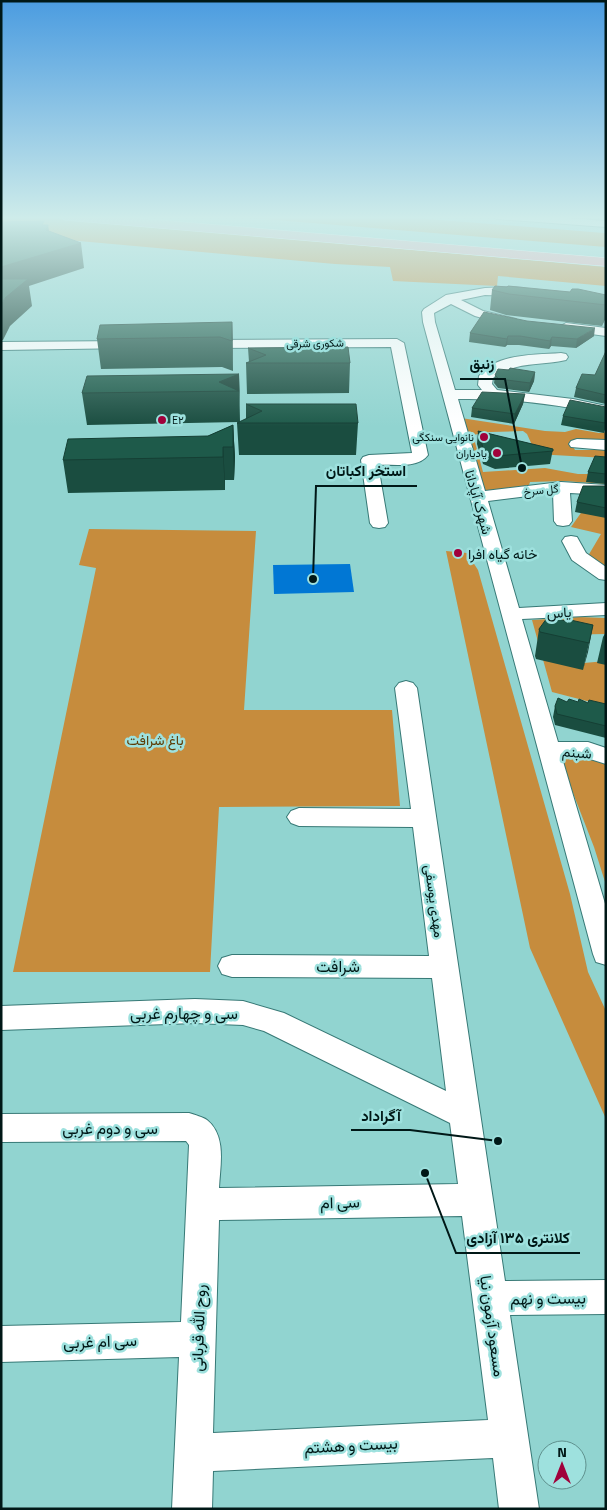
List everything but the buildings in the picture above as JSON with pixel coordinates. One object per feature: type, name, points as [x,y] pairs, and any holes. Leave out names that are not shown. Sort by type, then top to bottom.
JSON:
[{"type":"street","name":"شهرک آپادانا","points":[[537,294],[491,291],[470,293],[450,298],[428,312],[477,497],[512,614],[548,750],[606,954]]},
{"type":"street","points":[[450,298],[466,309],[482,315],[520,323]]},
{"type":"street","points":[[549,325],[606,332]]},
{"type":"street","name":"شکوری شرقی","points":[[192,344],[397,343],[420,455],[412,459],[369,460],[379,523]]},
{"type":"street","points":[[1,346],[143,345]]},
{"type":"street","points":[[493,394],[485,385],[486,376],[495,368],[510,363],[561,357]]},
{"type":"street","points":[[449,395],[493,394],[573,403],[606,411]]},
{"type":"street","points":[[577,444],[606,445]]},
{"type":"street","points":[[561,487],[564,521]]},
{"type":"street","name":"گل سرخ","points":[[477,497],[561,487],[606,490]]},
{"type":"street","points":[[571,541],[578,556],[606,575]]},
{"type":"street","name":"یاس","points":[[512,614],[606,609]]},
{"type":"street","name":"مهدی یوسفی","points":[[406,688],[464,1114]]},
{"type":"street","name":"شبنم","points":[[548,750],[588,750],[606,756]]},
{"type":"street","points":[[299,817],[424,818]]},
{"type":"street","name":"شرافت","points":[[232,966],[444,967]]},
{"type":"street","name":"سی و چهارم غربی","points":[[1,1018],[204,1011],[243,1012],[262,1016],[464,1114]]},
{"type":"street","name":"مسعود آزمون نیا","points":[[464,1114],[518,1509]]},
{"type":"street","name":"سی و دوم غربی","points":[[1,1128],[189,1127],[201,1134],[206,1148]]},
{"type":"street","name":"روح الله قربانی","points":[[192,1509],[206,1148]]},
{"type":"street","name":"سی ام","points":[[203,1204],[476,1200]]},
{"type":"street","name":"بیست و نهم","points":[[489,1298],[606,1297]]},
{"type":"street","name":"سی ام غربی","points":[[1,1344],[198,1339]]},
{"type":"street","name":"بیست و هشتم","points":[[194,1453],[509,1438]]},
{"type":"green space","points":[[461,418],[545,431],[565,432],[576,429],[599,433],[606,432],[606,439],[570,441],[575,450],[606,450],[606,458],[536,454],[527,434],[523,431],[490,432],[473,435],[483,472],[545,468],[578,474],[606,474],[606,484],[564,481],[530,482],[528,488],[484,493],[469,435]]},
{"type":"green space","points":[[583,510],[606,516],[606,568],[588,556],[601,534],[571,527]]},
{"type":"green space","name":"باغ شرافت","points":[[89,529],[256,531],[244,710],[392,710],[400,806],[219,807],[210,972],[13,972],[96,568],[79,565]]},
{"type":"green space","points":[[446,551],[467,553],[478,570],[570,894],[588,972],[606,1011],[606,1119],[530,948]]},
{"type":"green space","points":[[579,617],[606,618],[606,634],[548,635],[584,663],[606,661],[606,706],[552,692],[532,620]]},
{"type":"green space","points":[[590,756],[606,763],[606,885],[594,847],[559,757]]},
{"type":"water","points":[[350,564],[354,592],[274,594],[273,565]]},
{"type":"place","name":"E۲","points":[[162,420]]},
{"type":"place","name":"نانوایی سنکگی","points":[[484,437]]},
{"type":"place","name":"یادیاران","points":[[497,453]]},
{"type":"place","name":"زنبق","points":[[522,468]]},
{"type":"place","name":"خانه گیاه افرا","points":[[458,553]]},
{"type":"place","name":"استخر اکباتان","points":[[313,579]]},
{"type":"place","name":"آگراداد","points":[[498,1141]]},
{"type":"place","name":"کلانتری ۱۳۵ آزادی","points":[[425,1173]]}]
